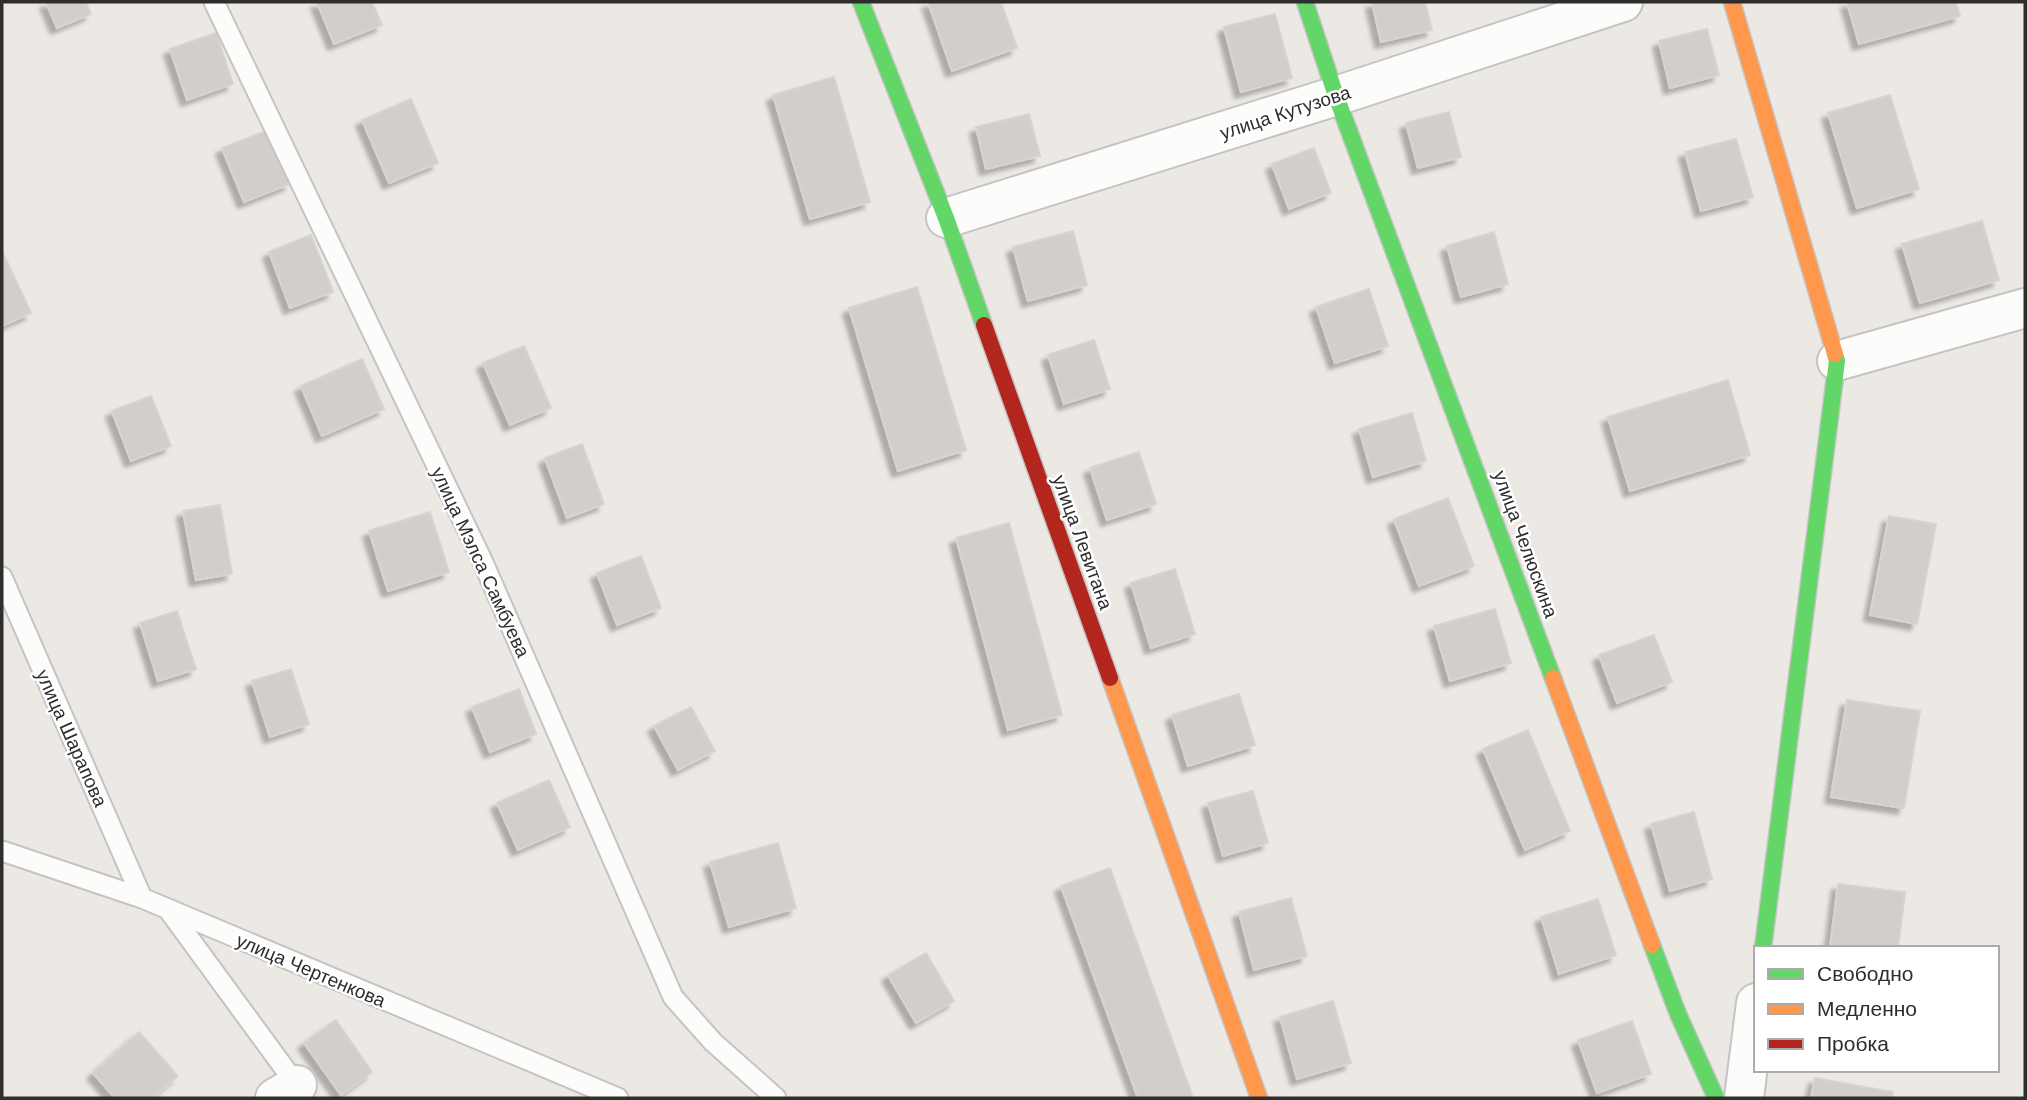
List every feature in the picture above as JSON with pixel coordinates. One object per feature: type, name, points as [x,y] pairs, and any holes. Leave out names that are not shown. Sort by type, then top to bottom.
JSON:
[{"type":"street","name":"улица Левитана","points":[[861,2],[946,218],[1259,1098]]},
{"type":"street","name":"улица Челюскина","points":[[1305,2],[1336,96],[1678,1014],[1716,1098]]},
{"type":"street","name":"улица Кутузова","points":[[946,218],[1336,96],[1623,2]]},
{"type":"street","points":[[1732,2],[1837,360],[1763,946]]},
{"type":"street","points":[[1837,360],[2025,308]]},
{"type":"street","points":[[1744,1098],[1754,1019]]},
{"type":"lane","name":"улица Мэлса Самбуева","points":[[214,2],[482,560],[673,997],[713,1042],[776,1098]]},
{"type":"lane","name":"улица Шарапова","points":[[2,577],[142,898]]},
{"type":"lane","name":"улица Чертенкова","points":[[2,851],[142,898],[618,1098]]},
{"type":"lane","points":[[170,911],[292,1094]]},
{"type":"building","points":[[46,2],[86,2],[91,14],[57,28]]},
{"type":"building","points":[[317,2],[372,2],[382,25],[334,44]]},
{"type":"building","points":[[928,2],[1001,2],[1017,48],[952,71]]},
{"type":"building","points":[[1372,2],[1425,2],[1432,30],[1381,42]]},
{"type":"building","points":[[1847,2],[1956,2],[1960,16],[1859,44]]},
{"type":"building","points":[[1275,14],[1292,78],[1241,92],[1224,27]]},
{"type":"building","points":[[1707,29],[1719,75],[1670,88],[1659,41]]},
{"type":"building","points":[[216,33],[233,84],[187,100],[170,49]]},
{"type":"building","points":[[834,77],[870,202],[810,219],[773,95]]},
{"type":"building","points":[[1890,95],[1919,189],[1857,208],[1828,113]]},
{"type":"building","points":[[411,99],[438,163],[389,183],[362,120]]},
{"type":"building","points":[[1449,112],[1461,157],[1418,168],[1406,123]]},
{"type":"building","points":[[1029,114],[1040,156],[986,169],[976,127]]},
{"type":"building","points":[[269,130],[290,184],[244,202],[222,148]]},
{"type":"building","points":[[1736,139],[1753,197],[1701,211],[1685,152]]},
{"type":"building","points":[[1314,148],[1331,193],[1289,209],[1272,164]]},
{"type":"building","points":[[1982,221],[1999,280],[1920,303],[1902,244]]},
{"type":"building","points":[[1073,231],[1087,285],[1028,301],[1013,247]]},
{"type":"building","points":[[1494,232],[1508,284],[1461,297],[1447,246]]},
{"type":"building","points":[[311,235],[333,292],[290,308],[269,252]]},
{"type":"building","points":[[2,251],[31,313],[2,326]]},
{"type":"building","points":[[917,287],[966,450],[898,471],[849,308]]},
{"type":"building","points":[[1369,289],[1388,346],[1335,363],[1316,307]]},
{"type":"building","points":[[1094,340],[1110,389],[1064,404],[1048,355]]},
{"type":"building","points":[[524,346],[551,408],[510,425],[483,363]]},
{"type":"building","points":[[362,359],[384,409],[322,436],[301,386]]},
{"type":"building","points":[[1728,380],[1750,455],[1630,491],[1608,417]]},
{"type":"building","points":[[151,396],[171,446],[131,461],[112,411]]},
{"type":"building","points":[[1412,413],[1426,461],[1373,477],[1359,429]]},
{"type":"building","points":[[582,444],[604,504],[567,518],[545,458]]},
{"type":"building","points":[[1139,452],[1156,504],[1107,520],[1090,468]]},
{"type":"building","points":[[1448,498],[1474,566],[1419,586],[1394,519]]},
{"type":"building","points":[[220,505],[232,574],[196,580],[183,511]]},
{"type":"building","points":[[430,512],[449,572],[388,591],[369,531]]},
{"type":"building","points":[[1889,516],[1936,524],[1917,624],[1870,615]]},
{"type":"building","points":[[1009,523],[1062,715],[1008,730],[956,538]]},
{"type":"building","points":[[641,556],[661,608],[617,625],[597,573]]},
{"type":"building","points":[[1175,569],[1195,634],[1151,648],[1131,583]]},
{"type":"building","points":[[1495,609],[1511,663],[1450,681],[1434,626]]},
{"type":"building","points":[[177,611],[196,669],[158,681],[140,623]]},
{"type":"building","points":[[1654,635],[1672,682],[1617,703],[1599,655]]},
{"type":"building","points":[[291,669],[309,724],[270,737],[252,681]]},
{"type":"building","points":[[519,689],[536,734],[490,752],[472,707]]},
{"type":"building","points":[[1239,694],[1255,745],[1188,766],[1172,715]]},
{"type":"building","points":[[1847,700],[1920,711],[1904,808],[1831,797]]},
{"type":"building","points":[[691,707],[715,751],[678,770],[654,726]]},
{"type":"building","points":[[1528,730],[1570,831],[1525,850],[1483,749]]},
{"type":"building","points":[[549,780],[570,827],[518,850],[497,803]]},
{"type":"building","points":[[1253,791],[1268,843],[1223,856],[1208,803]]},
{"type":"building","points":[[1694,812],[1712,879],[1670,891],[1651,824]]},
{"type":"building","points":[[778,843],[796,908],[729,927],[710,862]]},
{"type":"building","points":[[1110,868],[1193,1098],[1138,1098],[1061,886]]},
{"type":"building","points":[[1838,884],[1905,892],[1898,946],[1830,946]]},
{"type":"building","points":[[1291,898],[1307,956],[1254,970],[1239,912]]},
{"type":"building","points":[[1598,899],[1616,955],[1559,974],[1541,917]]},
{"type":"building","points":[[926,953],[954,1001],[916,1023],[888,975]]},
{"type":"building","points":[[1333,1001],[1351,1063],[1297,1079],[1280,1017]]},
{"type":"building","points":[[336,1020],[372,1072],[341,1095],[304,1043]]},
{"type":"building","points":[[1632,1021],[1651,1074],[1597,1093],[1578,1040]]},
{"type":"building","points":[[139,1032],[178,1076],[152,1098],[115,1098],[93,1073]]},
{"type":"building","points":[[1815,1078],[1893,1092],[1892,1098],[1811,1098]]},
{"type":"traffic: fast","points":[[861,2],[946,218],[984,325]]},
{"type":"traffic: fast","points":[[1305,2],[1336,96],[1553,678]]},
{"type":"traffic: fast","points":[[1763,946],[1837,361],[1835,354]]},
{"type":"traffic: fast","points":[[1652,945],[1678,1014],[1716,1098]]},
{"type":"traffic: slow","points":[[1732,2],[1835,354]]},
{"type":"traffic: slow","points":[[1110,678],[1259,1098]]},
{"type":"traffic: slow","points":[[1553,678],[1652,945]]},
{"type":"traffic: jam","points":[[984,325],[1110,678]]}]
